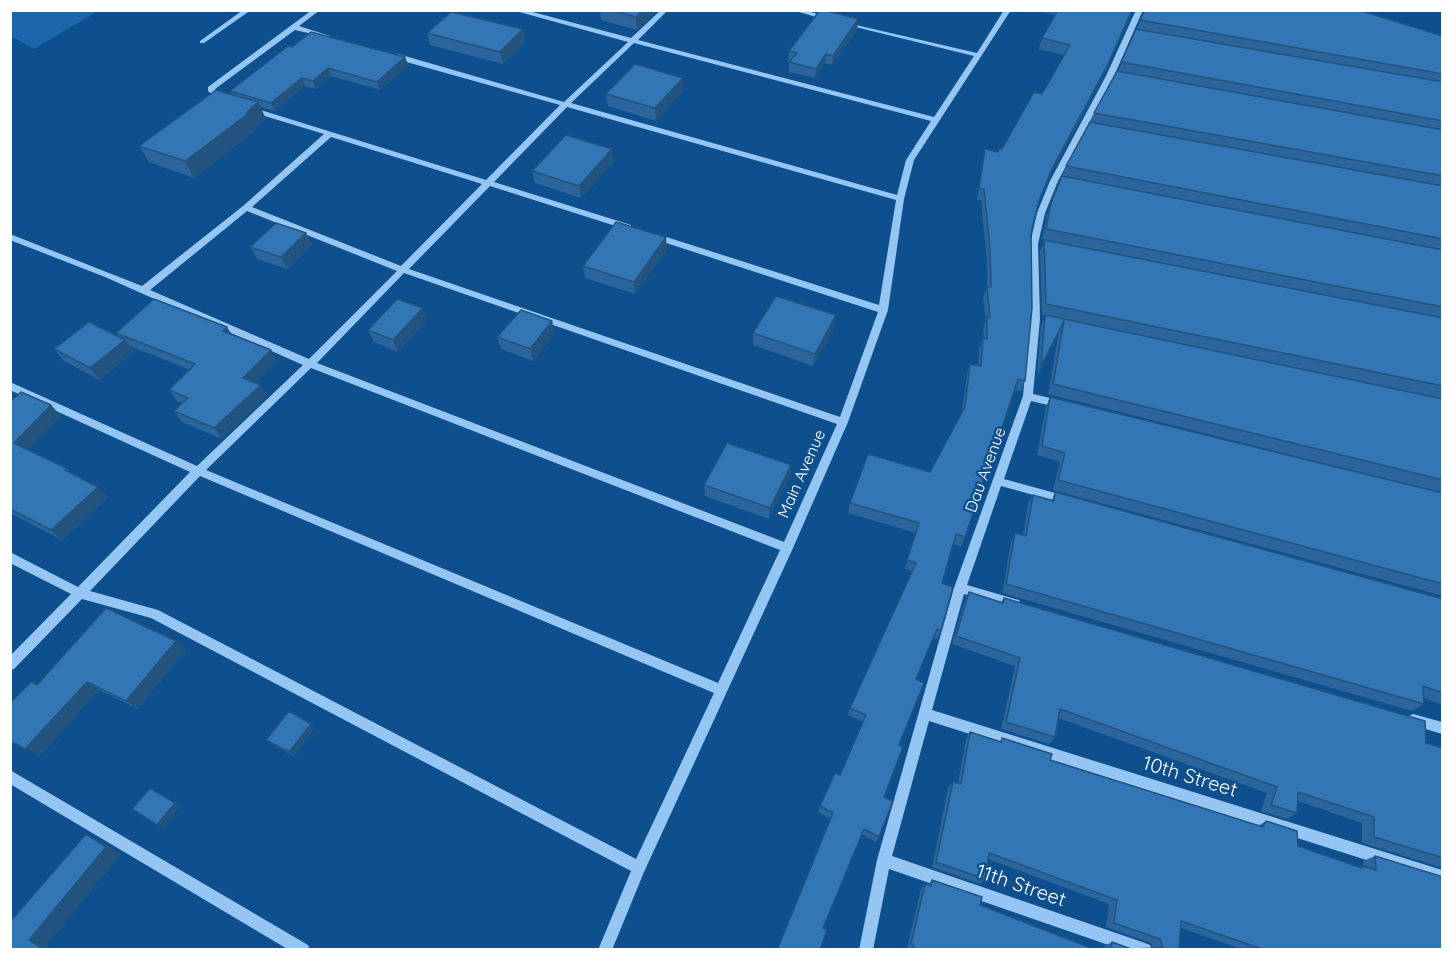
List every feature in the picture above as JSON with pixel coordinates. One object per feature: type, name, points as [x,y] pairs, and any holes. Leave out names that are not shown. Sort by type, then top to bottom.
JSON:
[{"type":"street","points":[[202,42],[248,10]]},
{"type":"street","points":[[235,104],[225,101],[211,89],[317,10]]},
{"type":"street","points":[[515,10],[935,120]]},
{"type":"street","points":[[10,665],[198,471],[310,364],[401,269],[564,106],[665,10]]},
{"type":"street","points":[[795,10],[978,55]]},
{"type":"street","name":"Main Avenue","points":[[605,950],[639,868],[788,548],[843,422],[883,310],[900,199],[910,159],[1008,10]]},
{"type":"street","name":"Dau Avenue","points":[[866,950],[884,860],[960,588],[1028,396],[1035,319],[1034,244],[1041,213],[1054,181],[1083,127],[1116,77],[1140,10]]},
{"type":"street","points":[[294,27],[339,40]]},
{"type":"street","points":[[1130,34],[1141,36]]},
{"type":"street","points":[[384,53],[564,106],[900,199]]},
{"type":"street","points":[[245,108],[633,229]]},
{"type":"street","points":[[1083,127],[1095,129]]},
{"type":"street","points":[[142,291],[246,208],[329,134]]},
{"type":"street","points":[[1054,181],[1066,183]]},
{"type":"street","points":[[246,208],[401,269],[843,422]]},
{"type":"street","points":[[645,233],[883,310]]},
{"type":"street","points":[[10,237],[310,364],[788,548]]},
{"type":"street","points":[[1034,244],[1045,247]]},
{"type":"street","points":[[1035,319],[1047,321]]},
{"type":"street","points":[[10,386],[198,471],[721,690]]},
{"type":"street","points":[[1028,396],[1075,408]]},
{"type":"street","points":[[997,481],[1077,503]]},
{"type":"street","points":[[10,557],[80,593],[154,614],[639,868]]},
{"type":"street","points":[[960,588],[1029,608]]},
{"type":"street","name":"10th Street","points":[[926,714],[1443,877]]},
{"type":"street","points":[[1396,715],[1443,728]]},
{"type":"street","points":[[10,776],[303,950]]},
{"type":"street","name":"11th Street","points":[[884,860],[1145,950]]},
{"type":"shaded area","points":[[10,11],[98,11],[34,49],[11,36]]},
{"type":"building","points":[[611,10],[643,10],[636,17]]},
{"type":"building","points":[[820,10],[858,19],[833,56],[826,54],[816,69],[789,62],[797,53],[789,51]]},
{"type":"building","points":[[1058,10],[1132,10],[1108,64],[1052,169],[1039,201],[1031,233],[1032,308],[1025,381],[1018,379],[987,474],[974,498],[978,499],[965,537],[956,534],[942,583],[953,587],[941,631],[937,629],[916,679],[924,683],[899,745],[903,747],[884,797],[893,801],[879,837],[864,829],[823,928],[827,930],[820,950],[777,950],[833,813],[820,806],[835,773],[840,775],[866,715],[850,708],[916,563],[907,560],[919,523],[850,503],[868,454],[930,472],[965,407],[970,364],[981,366],[983,338],[987,339],[987,317],[990,318],[987,287],[991,287],[990,249],[984,189],[979,189],[985,149],[998,152],[1002,149],[1034,92],[1042,94],[1070,45],[1042,38]]},
{"type":"building","points":[[1145,10],[1358,10],[1443,36],[1443,74],[1140,20]]},
{"type":"building","points":[[451,12],[523,29],[500,52],[427,33]]},
{"type":"building","points":[[1136,29],[1443,82],[1443,121],[1121,62]]},
{"type":"building","points":[[311,32],[405,57],[377,82],[328,68],[313,81],[302,78],[271,103],[230,91],[288,46],[292,47]]},
{"type":"building","points":[[635,64],[683,78],[655,108],[606,94]]},
{"type":"building","points":[[1117,71],[1443,130],[1443,176],[1094,113]]},
{"type":"building","points":[[216,90],[258,102],[246,113],[248,114],[185,161],[139,146]]},
{"type":"building","points":[[1090,122],[1443,186],[1443,239],[1066,166]]},
{"type":"building","points":[[566,135],[612,149],[579,186],[532,171]]},
{"type":"building","points":[[1062,176],[1443,250],[1443,307],[1046,229],[1051,203]]},
{"type":"building","points":[[616,222],[666,237],[634,282],[583,266]]},
{"type":"building","points":[[276,223],[306,233],[281,257],[250,247]]},
{"type":"building","points":[[1044,240],[1443,318],[1443,386],[1046,304]]},
{"type":"building","points":[[776,296],[836,315],[815,354],[753,333]]},
{"type":"building","points":[[154,299],[227,327],[223,331],[271,350],[243,378],[261,385],[214,428],[174,411],[188,398],[169,390],[195,364],[116,333]]},
{"type":"building","points":[[397,299],[423,308],[393,340],[368,330]]},
{"type":"building","points":[[521,310],[552,321],[530,349],[497,337]]},
{"type":"building","points":[[1045,315],[1443,399],[1443,480],[1053,384],[1064,321],[1041,366]]},
{"type":"building","points":[[89,322],[125,340],[90,368],[54,349]]},
{"type":"building","points":[[21,392],[51,405],[14,443],[66,468],[65,470],[98,487],[51,530],[10,509],[10,402]]},
{"type":"building","points":[[1050,397],[1443,493],[1443,584],[1058,480],[1065,453],[1042,446]]},
{"type":"building","points":[[727,443],[791,465],[770,508],[704,485]]},
{"type":"building","points":[[1055,492],[1443,599],[1443,693],[1423,686],[1424,704],[1006,584],[1015,533],[1026,536],[1033,495],[1054,501]]},
{"type":"building","points":[[969,592],[1003,603],[1004,598],[1425,721],[1426,743],[1443,748],[1443,858],[1374,837],[1374,817],[1298,792],[1297,813],[1271,805],[1277,787],[1060,709],[1055,737],[1006,722],[1020,658],[956,636]]},
{"type":"building","points":[[106,608],[176,641],[126,701],[87,682],[25,749],[10,741],[10,703],[31,682],[37,685]]},
{"type":"building","points":[[289,711],[311,724],[289,752],[266,740]]},
{"type":"building","points":[[970,732],[1001,742],[1002,738],[1052,754],[1050,760],[1263,827],[1266,821],[1297,831],[1298,846],[1362,868],[1362,866],[1376,870],[1375,856],[1443,877],[1443,950],[1265,950],[1181,921],[1179,950],[1111,950],[1112,942],[1131,949],[1163,948],[1160,939],[1114,923],[1117,900],[989,853],[985,879],[936,862],[953,782],[961,784]]},
{"type":"building","points":[[150,788],[175,803],[157,825],[132,809]]},
{"type":"building","points":[[86,834],[106,847],[29,940],[44,950],[10,950],[10,922]]},
{"type":"building","points":[[932,880],[982,897],[980,905],[1096,950],[913,950],[914,945],[911,944],[925,884],[931,886]]}]
